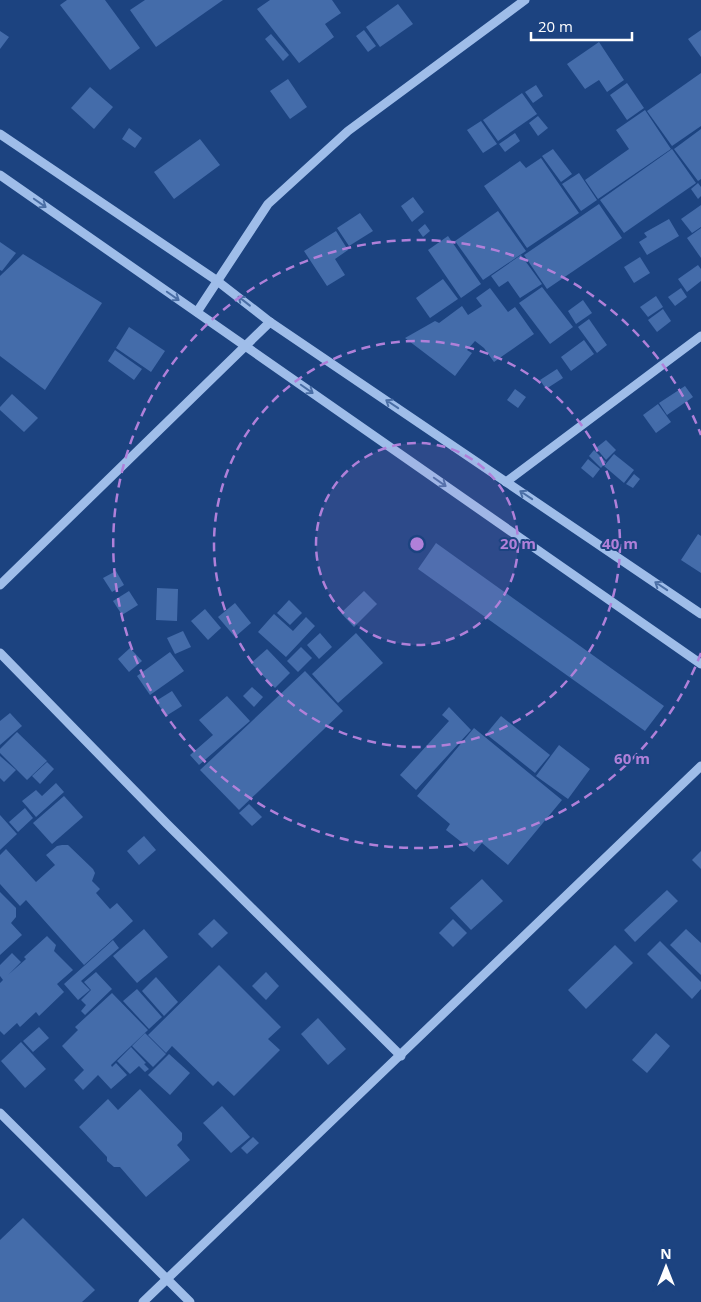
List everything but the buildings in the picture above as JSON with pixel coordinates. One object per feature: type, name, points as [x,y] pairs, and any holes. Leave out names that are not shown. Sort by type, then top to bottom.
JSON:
[{"type":"street","points":[[197,312],[216,280],[268,204],[348,131],[525,0]]},
{"type":"street","points":[[0,134],[216,280],[270,322],[701,614]]},
{"type":"street","points":[[0,175],[701,664]]},
{"type":"street","points":[[0,585],[270,322]]},
{"type":"street","points":[[506,482],[701,336]]},
{"type":"street","points":[[0,653],[167,824],[401,1056]]},
{"type":"street","points":[[143,1302],[701,766]]},
{"type":"street","points":[[0,1112],[190,1302]]}]
